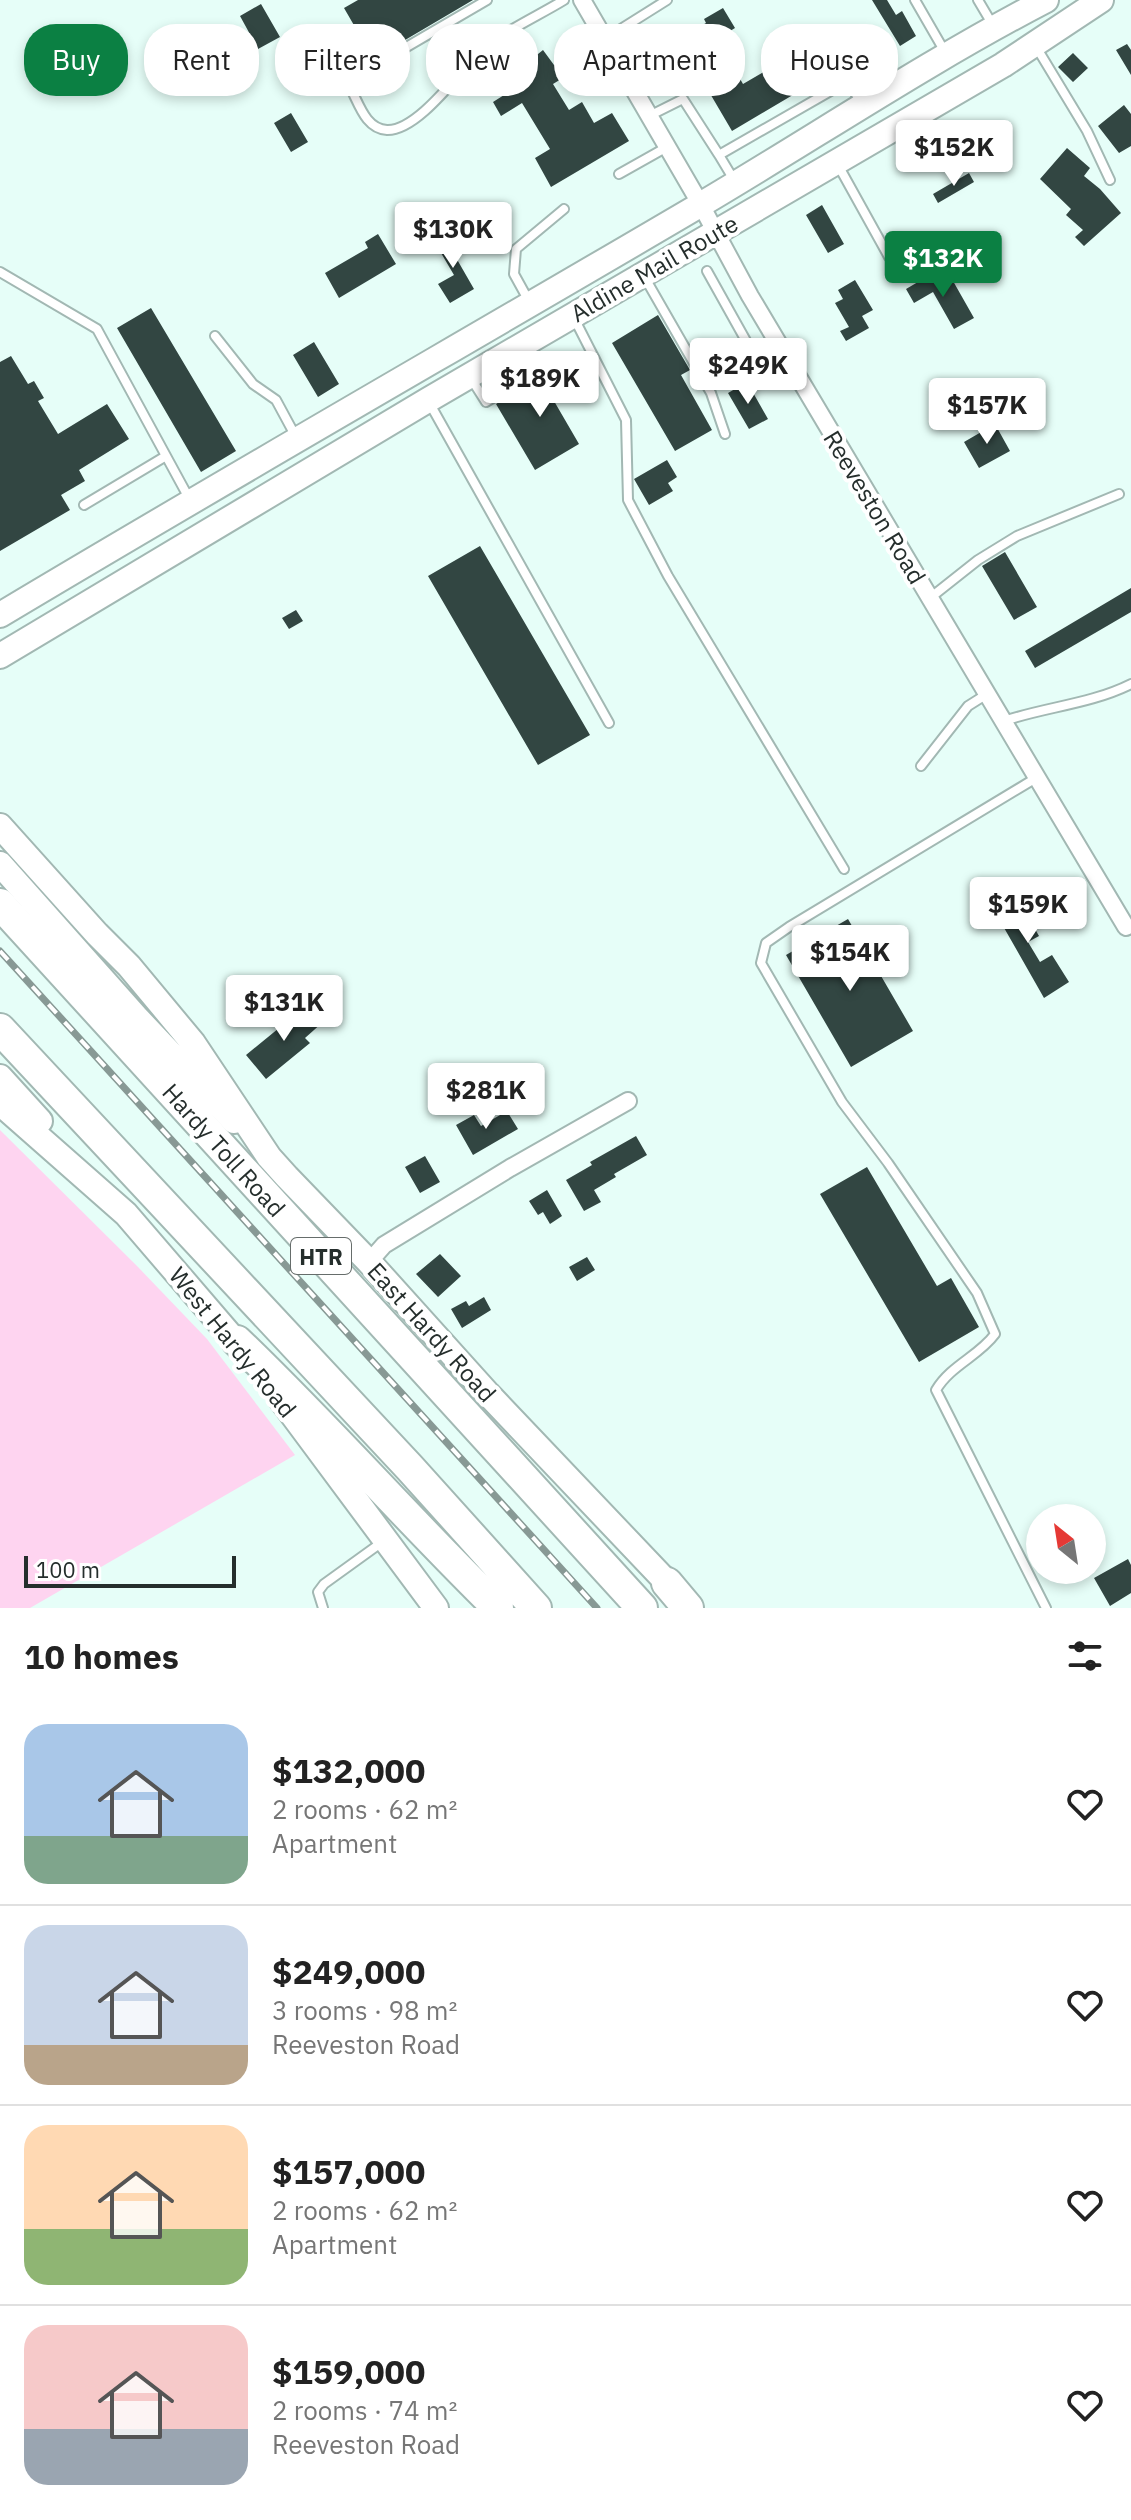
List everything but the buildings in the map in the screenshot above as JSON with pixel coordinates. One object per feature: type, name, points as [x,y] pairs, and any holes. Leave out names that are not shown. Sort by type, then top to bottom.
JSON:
[{"type":"highway","name":"Hardy Toll Road","points":[[0,904],[642,1608]]},
{"type":"highway","points":[[0,1029],[410,1468],[536,1608]]},
{"type":"highway","points":[[237,1341],[498,1608]]},
{"type":"highway","points":[[667,1583],[690,1608]]},
{"type":"main road","name":"Aldine Mail Route","points":[[0,615],[190,500],[701,205],[994,27],[1046,0]]},
{"type":"main road","name":"Aldine Mail Route","points":[[0,656],[428,400],[1035,45],[1101,0]]},
{"type":"main road","points":[[948,56],[965,85]]},
{"type":"main road","points":[[412,372],[428,400]]},
{"type":"main road","points":[[190,500],[210,532]]},
{"type":"main road","name":"East Hardy Road","points":[[0,826],[129,966],[193,1043],[269,1157],[667,1583]]},
{"type":"main road","points":[[0,864],[146,1029],[269,1157]]},
{"type":"main road","points":[[0,1077],[126,1214]]},
{"type":"main road","name":"West Hardy Road","points":[[0,1103],[126,1214],[237,1341],[436,1608]]},
{"type":"street","name":"Reeveston Road","points":[[582,0],[596,24]]},
{"type":"street","name":"Reeveston Road","points":[[638,96],[780,346],[1128,932]]},
{"type":"street","points":[[369,1262],[384,1245],[628,1101]]},
{"type":"lane","points":[[487,0],[356,78],[352,91],[366,119],[374,126],[387,130],[398,128],[422,114],[487,47],[564,0]]},
{"type":"lane","points":[[629,24],[667,0]]},
{"type":"lane","points":[[915,0],[948,56]]},
{"type":"lane","points":[[978,0],[994,27]]},
{"type":"lane","points":[[1035,45],[1087,131],[1110,180]]},
{"type":"lane","points":[[719,155],[848,81],[863,107]]},
{"type":"lane","points":[[649,116],[683,99],[736,184]]},
{"type":"lane","points":[[619,174],[667,147]]},
{"type":"lane","points":[[836,161],[889,257]]},
{"type":"lane","points":[[530,304],[514,274],[516,249],[564,209]]},
{"type":"lane","points":[[707,271],[750,348],[762,354],[780,346]]},
{"type":"lane","points":[[0,272],[97,329],[190,500]]},
{"type":"lane","points":[[643,274],[711,393],[725,434]]},
{"type":"lane","points":[[572,316],[626,420],[628,500],[668,576],[844,869]]},
{"type":"lane","points":[[215,336],[253,384],[276,400],[297,439]]},
{"type":"lane","points":[[428,400],[609,723]]},
{"type":"lane","points":[[84,505],[166,456]]},
{"type":"lane","points":[[929,598],[978,560],[1017,536],[1119,494]]},
{"type":"lane","points":[[1003,722],[1087,700],[1131,684]]},
{"type":"lane","points":[[921,766],[968,706],[987,694]]},
{"type":"lane","points":[[1036,778],[789,927],[766,943],[761,963],[842,1102],[977,1293],[992,1324],[995,1334],[987,1345],[950,1371],[936,1390],[1046,1608]]},
{"type":"lane","points":[[323,1608],[318,1592],[324,1584],[385,1540]]},
{"type":"shaded area","points":[[0,1130],[207,1339],[295,1455],[30,1608],[0,1608]]},
{"type":"railway","points":[[0,951],[597,1608]]}]
